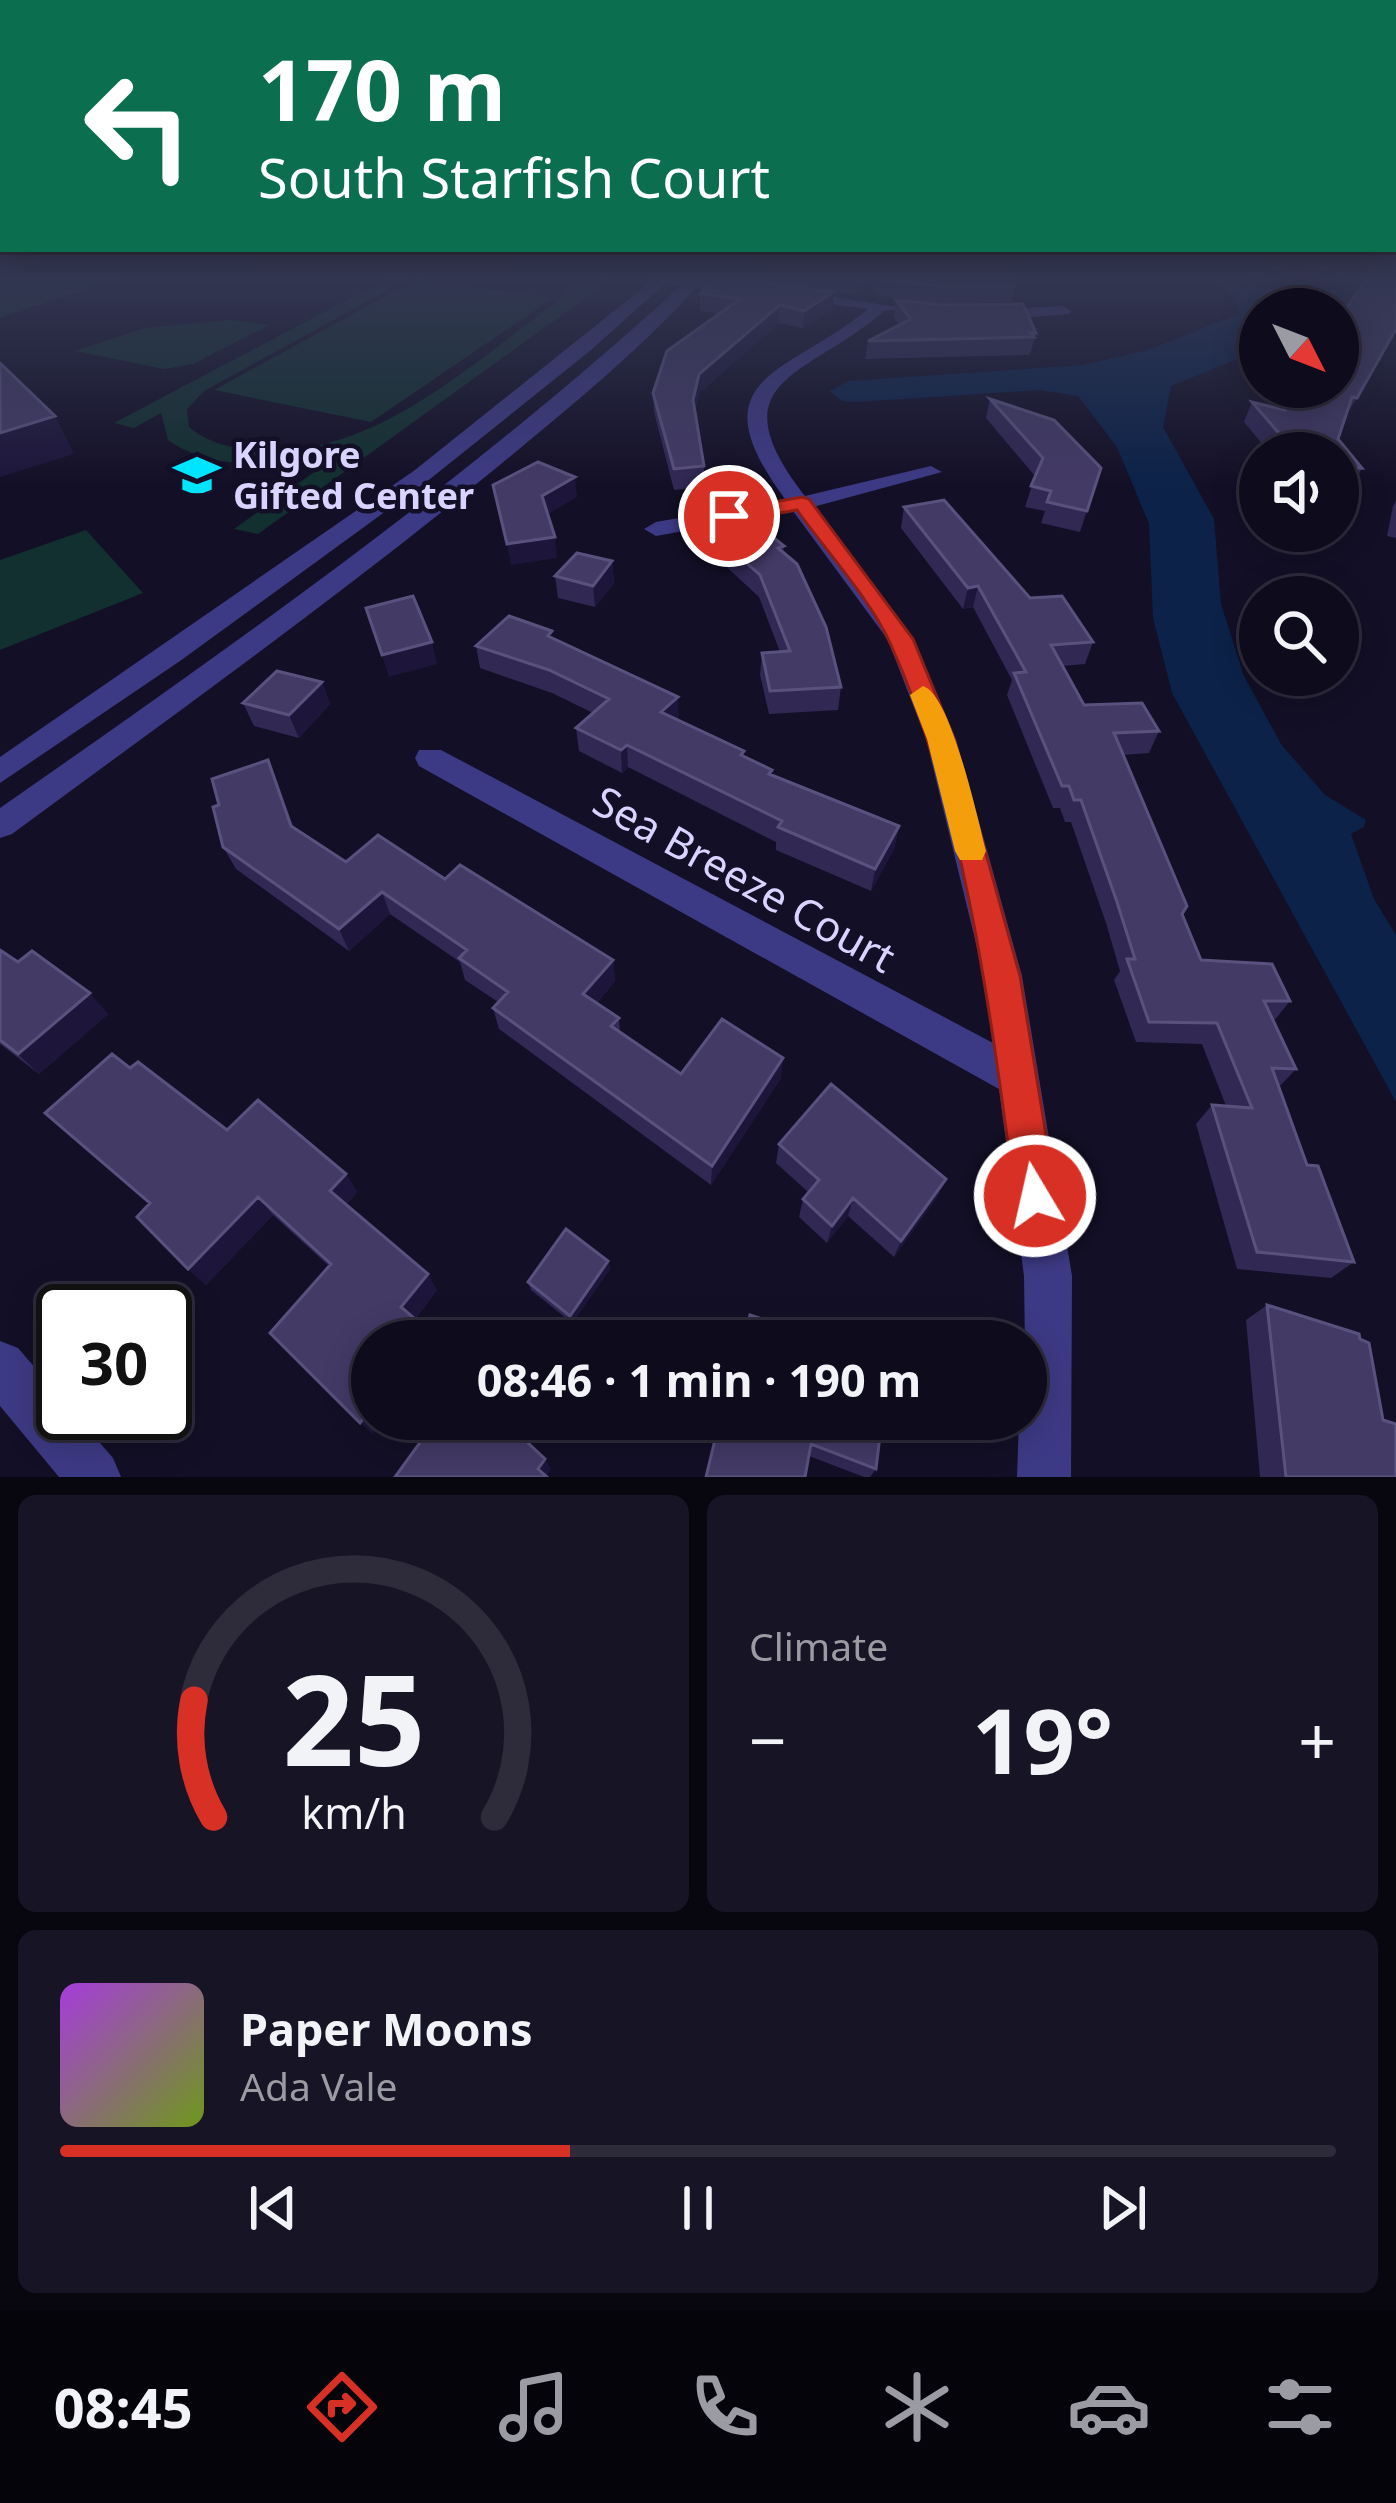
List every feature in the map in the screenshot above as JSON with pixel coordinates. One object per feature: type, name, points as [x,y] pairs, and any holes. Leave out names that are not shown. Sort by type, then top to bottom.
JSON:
[{"type":"street","points":[[0,772],[418,481],[584,348]]},
{"type":"street","points":[[0,825],[470,479],[623,348]]},
{"type":"street","points":[[822,348],[771,380],[754,423],[760,447],[901,639],[941,739],[1003,976],[1048,1276],[1044,1477]]},
{"type":"street","points":[[656,530],[802,503],[931,472]]},
{"type":"street","name":"Sea Breeze Court","points":[[430,758],[1017,1077]]},
{"type":"street","points":[[0,1366],[94,1477]]},
{"type":"green space","points":[[224,348],[193,364],[164,369],[75,351]]},
{"type":"green space","points":[[256,348],[282,348],[204,391],[187,409],[189,427],[239,448],[300,449],[380,424],[495,348],[516,348],[258,534],[234,529],[341,453],[275,463],[230,462],[187,451],[168,440],[161,413],[134,428],[114,423]]},
{"type":"green space","points":[[291,348],[480,348],[371,422],[214,390]]},
{"type":"green space","points":[[86,530],[143,593],[0,650],[0,560]]},
{"type":"water","points":[[1153,348],[1239,348],[1239,358],[1171,386],[1163,427],[1214,519],[1221,604],[1239,660],[1239,696],[1255,696],[1281,744],[1325,795],[1366,820],[1364,827],[1351,834],[1374,899],[1396,935],[1396,1102],[1172,693],[1153,618],[1149,524],[1117,447],[1078,396],[1039,390],[856,402],[842,401],[829,391],[849,381],[1082,365]]},
{"type":"building","points":[[730,348],[699,374],[693,400],[704,466],[674,469],[653,393],[667,351]]},
{"type":"building","points":[[1359,348],[1385,348],[1359,394]]},
{"type":"building","points":[[0,363],[55,416],[0,433]]},
{"type":"building","points":[[990,399],[1054,420],[1101,468],[1087,511],[1047,502],[1051,491],[1031,486],[1043,458]]},
{"type":"building","points":[[1257,408],[1348,408],[1340,432],[1278,432]]},
{"type":"building","points":[[538,462],[575,477],[542,496],[555,537],[507,544],[493,485]]},
{"type":"building","points":[[944,500],[1030,598],[1062,596],[1093,642],[1051,645],[1084,705],[1142,703],[1159,731],[1114,733],[1187,906],[1182,914],[1201,960],[1272,964],[1290,1001],[1264,1001],[1296,1069],[1272,1068],[1307,1165],[1318,1166],[1354,1262],[1257,1252],[1212,1105],[1252,1108],[1217,1023],[1149,1022],[1127,959],[1135,959],[1081,800],[1074,800],[1069,786],[1062,786],[1014,673],[1026,672],[978,586],[968,588],[904,507]]},
{"type":"building","points":[[757,524],[797,564],[826,627],[841,687],[770,691],[762,653],[790,651],[760,575],[717,537]]},
{"type":"building","points":[[577,553],[612,561],[593,586],[555,576]]},
{"type":"building","points":[[413,596],[432,642],[382,655],[366,608]]},
{"type":"building","points":[[509,616],[552,631],[548,636],[678,697],[661,712],[744,751],[741,755],[772,770],[769,774],[899,826],[875,869],[778,827],[782,821],[627,745],[621,750],[576,728],[609,699],[549,670],[476,646]]},
{"type":"building","points":[[277,671],[322,682],[289,715],[243,703]]},
{"type":"building","points":[[268,760],[291,826],[346,862],[378,835],[445,879],[460,865],[613,960],[583,994],[619,1018],[611,1026],[681,1074],[722,1019],[783,1058],[712,1166],[493,1008],[508,992],[459,958],[467,950],[382,892],[339,929],[223,847],[212,779]]},
{"type":"building","points":[[0,950],[18,962],[32,951],[90,993],[18,1054],[0,1040]]},
{"type":"building","points":[[112,1054],[130,1068],[138,1062],[227,1130],[258,1100],[346,1174],[330,1191],[428,1274],[401,1307],[416,1320],[351,1320],[351,1414],[270,1333],[331,1264],[258,1197],[188,1269],[137,1217],[150,1203],[45,1113]]},
{"type":"building","points":[[831,1084],[946,1179],[901,1241],[853,1198],[832,1226],[803,1199],[819,1180],[779,1144]]},
{"type":"building","points":[[566,1229],[608,1261],[570,1316],[528,1282]]},
{"type":"building","points":[[1267,1305],[1359,1334],[1369,1343],[1383,1420],[1396,1424],[1396,1477],[1286,1477]]},
{"type":"building","points":[[422,1440],[525,1440],[545,1459],[538,1469],[547,1477],[395,1477]]},
{"type":"building","points":[[715,1440],[879,1440],[876,1469],[811,1444],[805,1477],[706,1477]]},
{"type":"slow traffic","points":[[923,695],[941,739],[971,851]]},
{"type":"place","name":"Kilgore Gifted Center","points":[[197,475]]},
{"type":"route","points":[[729,516],[802,503],[901,639],[941,739],[1003,976],[1035,1196]]}]
